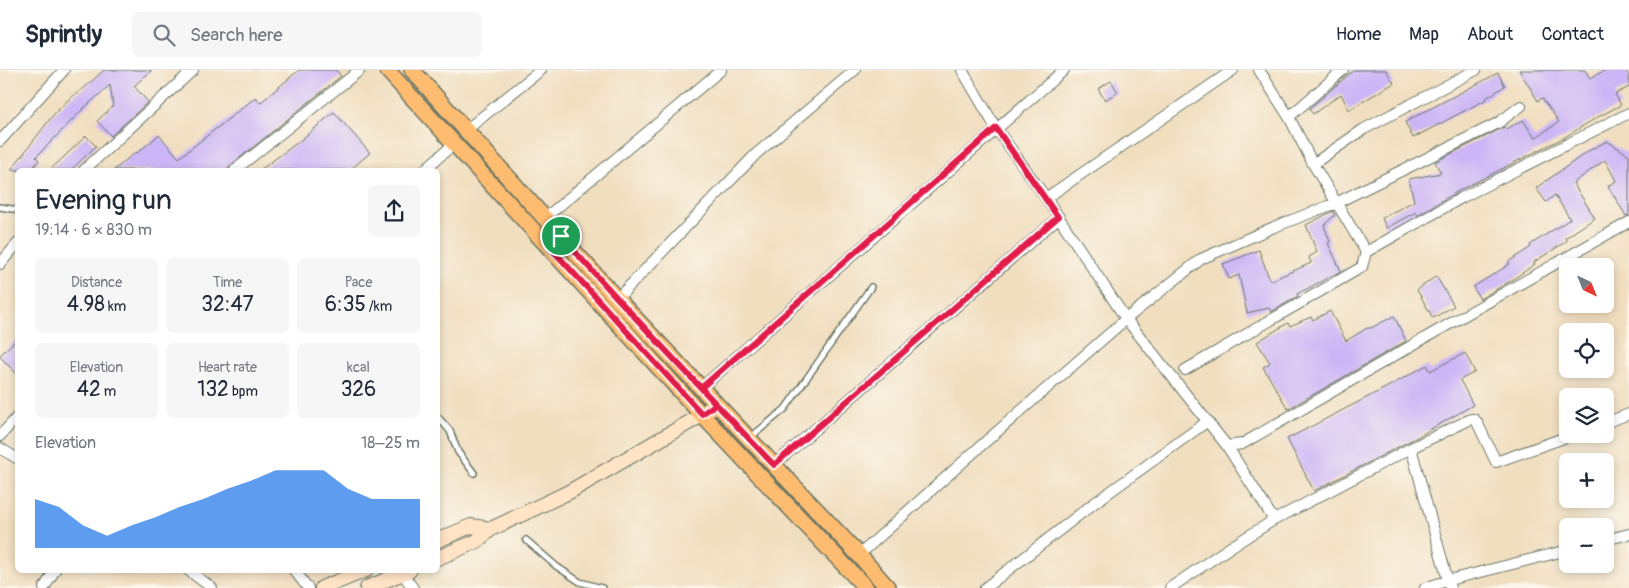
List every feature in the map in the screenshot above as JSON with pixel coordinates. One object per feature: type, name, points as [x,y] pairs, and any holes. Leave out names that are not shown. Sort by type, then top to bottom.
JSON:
[{"type":"main road","points":[[387,70],[454,144],[617,299],[888,588]]},
{"type":"main road","points":[[412,70],[544,218],[555,241],[702,414],[866,588]]},
{"type":"main road","points":[[440,557],[476,541],[491,529],[569,492],[716,404]]},
{"type":"main road","points":[[440,539],[471,526],[491,529]]},
{"type":"main road","points":[[322,588],[359,573]]},
{"type":"main road","points":[[368,588],[404,573]]},
{"type":"street","points":[[0,141],[64,70]]},
{"type":"street","points":[[86,168],[193,70]]},
{"type":"street","points":[[238,168],[360,70]]},
{"type":"street","points":[[466,130],[541,70]]},
{"type":"street","points":[[544,218],[721,70]]},
{"type":"street","points":[[617,299],[756,154],[855,70]]},
{"type":"street","points":[[962,70],[996,128],[1046,198],[1126,319],[1228,446],[1274,520]]},
{"type":"street","points":[[701,388],[1064,70]]},
{"type":"street","points":[[1046,198],[1233,70]]},
{"type":"street","points":[[1259,70],[1289,117],[1313,164],[1366,252]]},
{"type":"street","points":[[1289,117],[1344,70]]},
{"type":"street","points":[[1313,164],[1364,129],[1476,70]]},
{"type":"street","points":[[859,556],[1126,319],[1201,259],[1274,227],[1336,203],[1498,123],[1521,106]]},
{"type":"street","points":[[1185,370],[1362,267],[1366,252],[1463,197],[1629,113]]},
{"type":"street","points":[[426,168],[454,144]]},
{"type":"street","points":[[774,465],[1058,217]]},
{"type":"street","points":[[1228,446],[1242,444],[1629,222]]},
{"type":"street","points":[[0,264],[15,246]]},
{"type":"street","points":[[1614,420],[1629,414]]},
{"type":"street","points":[[0,436],[15,419]]},
{"type":"street","points":[[1170,588],[1274,520],[1411,448],[1471,419],[1477,422],[1496,462],[1559,440]]},
{"type":"street","points":[[985,588],[1093,504],[1208,421]]},
{"type":"street","points":[[0,448],[15,457]]},
{"type":"street","points":[[1411,448],[1450,584]]},
{"type":"street","points":[[1614,538],[1629,534]]},
{"type":"street","points":[[1426,588],[1450,584],[1559,553]]},
{"type":"street","points":[[44,588],[53,573]]},
{"type":"street","points":[[192,573],[212,588]]},
{"type":"street","points":[[296,573],[308,588]]},
{"type":"street","points":[[406,573],[413,588]]},
{"type":"lane","points":[[0,207],[15,210]]},
{"type":"lane","points":[[749,438],[785,410],[871,287]]},
{"type":"lane","points":[[440,419],[450,431],[458,452],[474,473]]},
{"type":"lane","points":[[526,540],[556,566],[580,582],[602,588]]},
{"type":"building","points":[[104,70],[152,70],[134,86],[148,102],[111,136],[97,121],[113,106],[110,85],[82,110],[36,157],[39,160],[33,168],[15,168],[15,170],[11,170],[54,114],[70,98]]},
{"type":"building","points":[[299,70],[336,70],[341,76],[229,168],[116,168],[159,135],[179,158],[256,97],[260,103]]},
{"type":"building","points":[[1354,70],[1386,70],[1394,83],[1349,110],[1341,94],[1313,114],[1309,109]]},
{"type":"building","points":[[1519,70],[1585,70],[1590,78],[1606,70],[1626,70],[1629,76],[1629,87],[1615,94],[1621,105],[1565,137],[1460,190],[1417,215],[1416,212],[1386,228],[1382,218],[1414,201],[1409,179],[1441,173],[1435,162],[1504,127],[1506,129],[1523,120],[1535,138],[1559,122],[1542,98],[1538,101]]},
{"type":"building","points":[[1498,73],[1505,86],[1487,99],[1413,138],[1405,122]]},
{"type":"building","points":[[1111,81],[1118,92],[1105,100],[1098,89]]},
{"type":"building","points":[[334,112],[370,153],[352,168],[263,168],[301,140]]},
{"type":"building","points":[[86,136],[96,146],[73,168],[52,168]]},
{"type":"building","points":[[1607,141],[1629,155],[1629,215],[1626,216],[1608,186],[1616,181],[1605,160],[1573,183],[1595,218],[1565,238],[1567,241],[1534,262],[1535,264],[1480,299],[1473,287],[1510,264],[1508,262],[1531,247],[1530,245],[1570,219],[1555,195],[1546,202],[1536,188],[1590,150]]},
{"type":"building","points":[[1333,211],[1335,215],[1324,225],[1330,242],[1328,243],[1341,271],[1297,294],[1298,296],[1271,312],[1269,308],[1247,313],[1239,275],[1229,279],[1223,264],[1259,250],[1270,281],[1311,263],[1309,257],[1317,252],[1306,225]]},
{"type":"building","points":[[1436,276],[1454,306],[1433,318],[1417,290]]},
{"type":"building","points":[[1330,311],[1346,341],[1367,328],[1371,328],[1394,316],[1406,341],[1288,409],[1263,367],[1270,363],[1257,342],[1288,323],[1290,326],[1311,317],[1313,320]]},
{"type":"building","points":[[15,341],[15,372],[0,357]]},
{"type":"building","points":[[1465,353],[1475,372],[1460,380],[1473,405],[1419,436],[1314,491],[1287,439],[1427,365],[1430,371]]},
{"type":"route","points":[[561,236],[549,246],[702,414],[716,404],[701,388],[996,128],[1058,217],[774,465],[701,388],[617,299],[561,236]]}]
